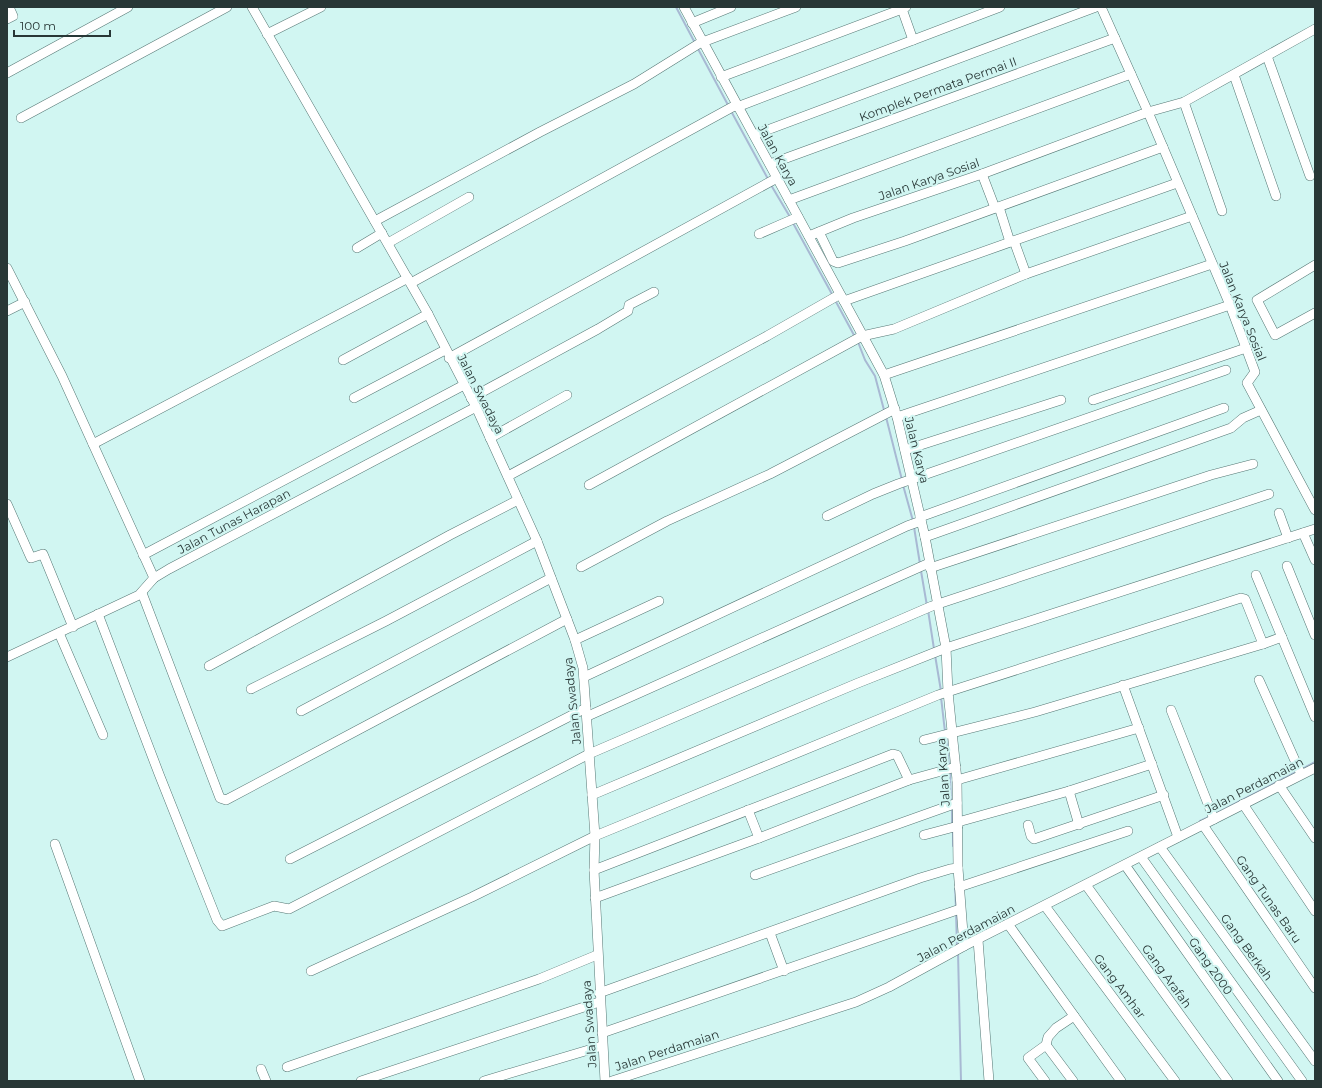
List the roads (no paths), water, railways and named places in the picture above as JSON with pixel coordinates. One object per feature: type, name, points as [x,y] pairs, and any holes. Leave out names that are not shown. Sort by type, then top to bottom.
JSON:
[{"type":"street","points":[[7,19],[13,16],[9,7]]},
{"type":"street","points":[[7,73],[128,7]]},
{"type":"street","points":[[21,118],[227,7]]},
{"type":"street","name":"Jalan Swadaya","points":[[252,7],[428,314],[447,354],[476,407],[537,541],[576,640],[584,677],[587,712],[595,836],[594,870],[597,955],[605,1081]]},
{"type":"street","points":[[267,34],[321,7]]},
{"type":"street","name":"Jalan Karya","points":[[684,7],[701,43],[721,77],[735,106],[754,135],[770,164],[772,180],[790,200],[795,219],[809,236],[858,338],[884,375],[905,450],[905,482],[916,522],[925,538],[940,651],[952,768],[957,780],[954,803],[958,824],[954,868],[959,887],[957,910],[962,946]]},
{"type":"street","points":[[692,23],[731,7]]},
{"type":"street","points":[[375,221],[540,132],[634,84],[701,43],[796,7]]},
{"type":"street","points":[[93,444],[409,281],[735,106],[1000,7]]},
{"type":"street","points":[[754,135],[1096,7]]},
{"type":"street","points":[[1101,7],[1148,112]]},
{"type":"street","points":[[721,77],[904,8],[913,40]]},
{"type":"street","name":"Jalan Karya Sosial","points":[[809,236],[853,218],[982,174],[1148,112],[1184,102],[1315,29]]},
{"type":"street","name":"Komplek Permata Permai II","points":[[770,164],[1115,38]]},
{"type":"street","points":[[1267,56],[1310,176]]},
{"type":"street","points":[[790,200],[1131,74]]},
{"type":"street","points":[[1234,75],[1276,196]]},
{"type":"street","points":[[1184,102],[1222,211]]},
{"type":"street","name":"Jalan Karya Sosial","points":[[1148,112],[1230,305],[1255,372],[1247,383],[1261,410],[1312,496],[1315,510]]},
{"type":"street","points":[[819,232],[833,261],[838,264],[997,208],[1162,147]]},
{"type":"street","points":[[982,174],[1026,274]]},
{"type":"street","points":[[354,398],[447,354],[772,180]]},
{"type":"street","points":[[508,476],[838,298],[1012,241],[1177,183]]},
{"type":"street","points":[[388,243],[469,196]]},
{"type":"street","points":[[589,485],[858,338],[894,329],[1026,274],[1192,216]]},
{"type":"street","points":[[759,234],[795,219]]},
{"type":"street","points":[[357,248],[382,233]]},
{"type":"street","points":[[884,375],[1212,264]]},
{"type":"street","points":[[1315,265],[1257,300],[1275,335],[1279,335],[1315,314]]},
{"type":"street","points":[[7,268],[62,376],[154,578]]},
{"type":"street","points":[[471,398],[598,329],[628,311],[630,304],[654,292]]},
{"type":"street","points":[[7,311],[25,302]]},
{"type":"street","points":[[581,567],[667,521],[770,474],[894,412],[1230,305]]},
{"type":"street","points":[[342,360],[428,314]]},
{"type":"street","points":[[1093,400],[1246,348]]},
{"type":"street","points":[[827,516],[873,494],[905,482],[1181,384],[1226,370]]},
{"type":"street","points":[[143,555],[464,385]]},
{"type":"street","points":[[490,438],[567,395]]},
{"type":"street","points":[[905,450],[1062,400]]},
{"type":"street","name":"Jalan Tunas Harapan","points":[[7,657],[142,593],[154,578],[476,407]]},
{"type":"street","points":[[584,677],[916,522],[1224,408]]},
{"type":"street","points":[[925,538],[1230,428],[1243,418],[1261,410]]},
{"type":"street","points":[[290,859],[587,712],[915,570],[1211,475],[1253,464]]},
{"type":"street","points":[[98,614],[159,774],[221,926],[274,906],[289,909],[589,754],[934,605],[1269,494]]},
{"type":"street","points":[[209,666],[450,535],[518,500]]},
{"type":"street","points":[[7,504],[31,558],[43,554],[73,627]]},
{"type":"street","points":[[1279,513],[1288,538]]},
{"type":"street","points":[[592,795],[858,683],[940,651],[1315,530]]},
{"type":"street","points":[[1302,533],[1315,560]]},
{"type":"street","points":[[251,689],[386,621],[537,541]]},
{"type":"street","points":[[1287,566],[1315,635]]},
{"type":"street","points":[[1256,575],[1315,717]]},
{"type":"street","points":[[301,711],[551,578]]},
{"type":"street","points":[[142,593],[220,798],[226,800],[567,619]]},
{"type":"street","points":[[311,971],[472,897],[595,836],[944,694],[1241,598],[1245,599],[1263,644]]},
{"type":"street","points":[[576,640],[659,601]]},
{"type":"street","points":[[59,633],[103,735]]},
{"type":"street","points":[[924,740],[1035,712],[1122,684],[1263,644],[1282,636]]},
{"type":"street","points":[[1259,680],[1301,774]]},
{"type":"street","points":[[1122,684],[1164,795],[1178,837]]},
{"type":"street","points":[[1171,710],[1214,819]]},
{"type":"street","points":[[957,780],[1139,728]]},
{"type":"street","points":[[594,870],[893,754],[897,755],[909,780]]},
{"type":"street","points":[[924,835],[1152,764]]},
{"type":"street","points":[[595,898],[759,838],[909,780],[952,768]]},
{"type":"street","name":"Jalan Perdamaian","points":[[612,1081],[844,1007],[889,987],[962,946],[978,940],[1279,785],[1315,768]]},
{"type":"street","points":[[1279,785],[1315,838]]},
{"type":"street","points":[[1069,791],[1079,825]]},
{"type":"street","points":[[1028,825],[1031,836],[1034,839],[1164,795]]},
{"type":"street","points":[[755,876],[954,803]]},
{"type":"street","points":[[1243,804],[1315,911]]},
{"type":"street","points":[[748,810],[759,838]]},
{"type":"street","name":"Gang Tunas Baru","points":[[1202,825],[1315,988]]},
{"type":"street","points":[[959,887],[1128,831]]},
{"type":"street","points":[[55,844],[140,1081]]},
{"type":"street","name":"Gang Berkah","points":[[1160,847],[1315,1061]]},
{"type":"street","points":[[1140,857],[1302,1081]]},
{"type":"street","name":"Gang 2000","points":[[1125,865],[1278,1081]]},
{"type":"street","points":[[361,1081],[599,998],[913,880],[954,868]]},
{"type":"street","name":"Gang Arafah","points":[[1086,885],[1228,1081]]},
{"type":"street","name":"Gang Amhar","points":[[1045,906],[1175,1081]]},
{"type":"street","points":[[602,1033],[957,910]]},
{"type":"street","points":[[1008,924],[1121,1081]]},
{"type":"street","points":[[770,933],[784,971]]},
{"type":"street","points":[[978,940],[989,1081]]},
{"type":"street","points":[[287,1067],[539,979],[597,955]]},
{"type":"street","points":[[1045,1081],[1028,1058],[1046,1045],[1051,1033],[1074,1016]]},
{"type":"street","points":[[1046,1045],[1073,1081]]},
{"type":"street","points":[[484,1081],[602,1046]]},
{"type":"street","points":[[261,1069],[266,1081]]},
{"type":"waterway","points":[[676,7],[695,43]]},
{"type":"waterway","points":[[697,47],[728,105]]},
{"type":"waterway","points":[[731,111],[768,179]]},
{"type":"waterway","points":[[771,185],[790,217]]},
{"type":"waterway","points":[[793,223],[833,296]]},
{"type":"waterway","points":[[835,300],[855,337]]},
{"type":"waterway","points":[[858,342],[865,360],[875,376],[884,410]]},
{"type":"waterway","points":[[886,417],[902,480]]},
{"type":"waterway","points":[[903,485],[913,521]]},
{"type":"waterway","points":[[914,527],[920,564]]},
{"type":"waterway","points":[[921,571],[927,606]]},
{"type":"waterway","points":[[928,610],[934,649]]},
{"type":"waterway","points":[[935,655],[941,691]]},
{"type":"waterway","points":[[941,697],[945,732]]},
{"type":"waterway","points":[[946,737],[949,766]]},
{"type":"waterway","points":[[1302,769],[1315,762]]},
{"type":"waterway","points":[[950,772],[951,802]]},
{"type":"waterway","points":[[1215,814],[1296,772]]},
{"type":"waterway","points":[[952,808],[952,824]]},
{"type":"waterway","points":[[1200,821],[1211,816]]},
{"type":"waterway","points":[[953,830],[953,846]]},
{"type":"waterway","points":[[955,886],[956,908]]},
{"type":"waterway","points":[[956,912],[957,946]]},
{"type":"waterway","points":[[958,952],[961,1081]]}]
